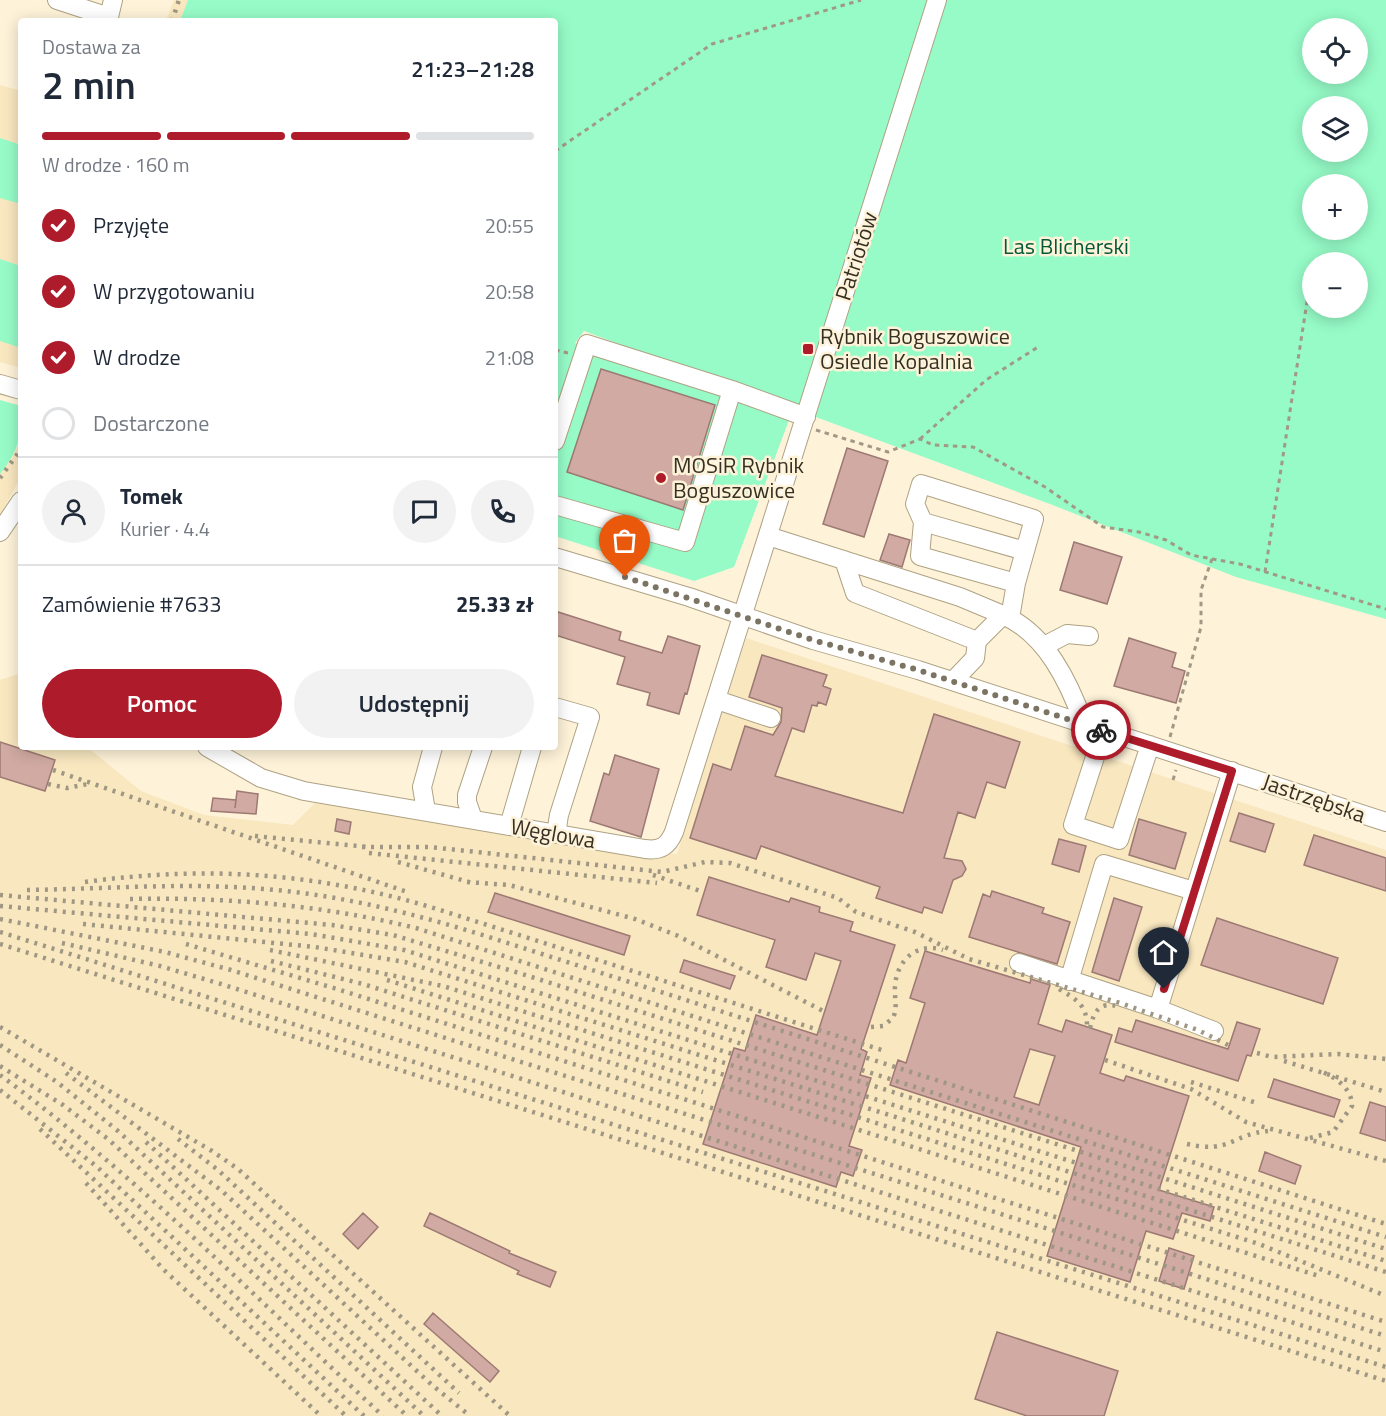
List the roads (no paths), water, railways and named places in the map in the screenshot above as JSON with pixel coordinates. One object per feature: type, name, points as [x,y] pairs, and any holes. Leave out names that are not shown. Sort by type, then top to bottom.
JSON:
[{"type":"street","points":[[57,0],[111,8]]},
{"type":"street","name":"Patriotów","points":[[743,615],[937,0]]},
{"type":"street","points":[[558,432],[587,344],[732,390],[804,421]]},
{"type":"street","points":[[0,384],[18,389]]},
{"type":"street","points":[[558,506],[685,542],[732,390]]},
{"type":"street","points":[[952,681],[1006,616],[1016,583],[1034,519],[921,484],[915,504],[924,522],[920,556],[1016,583]]},
{"type":"street","points":[[0,532],[18,505]]},
{"type":"street","points":[[924,522],[1025,551]]},
{"type":"street","points":[[768,536],[960,597],[1006,616],[1029,631],[1044,646],[1067,685],[1084,724]]},
{"type":"street","name":"Jastrzębska","points":[[558,558],[743,615],[805,637],[952,681],[1150,746],[1232,771],[1321,792],[1386,822]]},
{"type":"street","points":[[844,560],[855,593],[976,650]]},
{"type":"street","name":"Węglowa","points":[[212,750],[261,778],[289,788],[645,849],[664,847],[674,832],[743,615]]},
{"type":"street","points":[[1044,646],[1067,634],[1089,636]]},
{"type":"street","points":[[976,650],[981,691]]},
{"type":"street","points":[[1041,710],[1067,685]]},
{"type":"street","points":[[717,700],[771,717]]},
{"type":"street","points":[[556,834],[559,815],[590,717],[558,708]]},
{"type":"street","points":[[1095,757],[1073,825],[1119,840],[1150,746]]},
{"type":"street","points":[[426,811],[422,787],[432,750]]},
{"type":"street","points":[[473,819],[467,802],[482,750]]},
{"type":"street","points":[[508,826],[531,750]]},
{"type":"street","points":[[1158,1009],[1232,771]]},
{"type":"street","points":[[1069,981],[1104,864],[1194,891]]},
{"type":"street","points":[[1019,963],[1158,1009],[1214,1031]]},
{"type":"railway","points":[[173,18],[179,0]]},
{"type":"railway","points":[[0,478],[18,453]]},
{"type":"railway","points":[[53,770],[410,893]]},
{"type":"railway","points":[[48,784],[67,788],[88,784]]},
{"type":"railway","points":[[255,836],[368,847]]},
{"type":"railway","points":[[362,847],[430,847],[662,872],[705,862],[730,863],[838,898],[856,912],[915,932],[969,959],[1120,1003],[1198,1030],[1228,1045]]},
{"type":"railway","points":[[369,853],[657,883]]},
{"type":"railway","points":[[398,862],[476,884]]},
{"type":"railway","points":[[85,882],[176,874],[264,876],[308,880],[396,897],[882,1050]]},
{"type":"railway","points":[[653,875],[703,892]]},
{"type":"railway","points":[[467,882],[509,885],[635,919],[676,935],[825,1012]]},
{"type":"railway","points":[[27,890],[167,886],[251,888],[343,899],[433,920],[1386,1224]]},
{"type":"railway","points":[[0,895],[332,925],[393,935],[1386,1249]]},
{"type":"railway","points":[[130,899],[202,899],[274,904],[345,913],[416,928],[1386,1237]]},
{"type":"railway","points":[[0,906],[311,934],[404,950],[1386,1261]]},
{"type":"railway","points":[[0,919],[165,952],[231,970],[1386,1336]]},
{"type":"railway","points":[[83,924],[315,947],[405,962],[1386,1272]]},
{"type":"railway","points":[[0,932],[1386,1367]]},
{"type":"railway","points":[[62,943],[160,966],[221,984],[1386,1352]]},
{"type":"railway","points":[[0,944],[1386,1381]]},
{"type":"railway","points":[[186,944],[337,989],[1386,1322]]},
{"type":"railway","points":[[871,1027],[883,1026],[893,1018],[897,976],[904,961],[910,955],[925,948],[943,950]]},
{"type":"railway","points":[[270,950],[443,986],[1259,1244],[1386,1296]]},
{"type":"railway","points":[[271,961],[363,984],[703,1092]]},
{"type":"railway","points":[[387,980],[1322,1277]]},
{"type":"railway","points":[[1059,989],[1071,996],[1083,1008],[1087,1026]]},
{"type":"railway","points":[[1090,1028],[1098,1009],[1106,1005],[1118,1006]]},
{"type":"railway","points":[[0,1027],[212,1151],[238,1169],[510,1416]]},
{"type":"railway","points":[[0,1045],[57,1082],[118,1131],[424,1416]]},
{"type":"railway","points":[[1257,1053],[1272,1057],[1338,1054],[1386,1059]]},
{"type":"railway","points":[[1105,1060],[1191,1089],[1246,1122],[1386,1161]]},
{"type":"railway","points":[[1284,1061],[1386,1092]]},
{"type":"railway","points":[[0,1066],[63,1105],[108,1139],[407,1416]]},
{"type":"railway","points":[[1310,1138],[1333,1132],[1352,1106],[1346,1089],[1337,1080],[1320,1071]]},
{"type":"railway","points":[[66,1073],[222,1191],[432,1385],[470,1416]]},
{"type":"railway","points":[[0,1075],[51,1114],[148,1197],[383,1416]]},
{"type":"railway","points":[[1191,1082],[1257,1103]]},
{"type":"railway","points":[[0,1090],[96,1166],[364,1416]]},
{"type":"railway","points":[[40,1129],[346,1416]]},
{"type":"railway","points":[[1187,1144],[1213,1147],[1268,1131]]},
{"type":"railway","points":[[178,1139],[218,1170],[459,1393]]},
{"type":"railway","points":[[146,1142],[442,1416]]},
{"type":"railway","points":[[86,1183],[164,1270],[321,1416]]},
{"type":"place","name":"Rybnik Boguszowice Osiedle Kopalnia","points":[[808,349]]},
{"type":"place","name":"MOSiR Rybnik Boguszowice","points":[[661,478]]},
{"type":"park label","name":"Las Blicherski","points":[[1066,246]]}]
